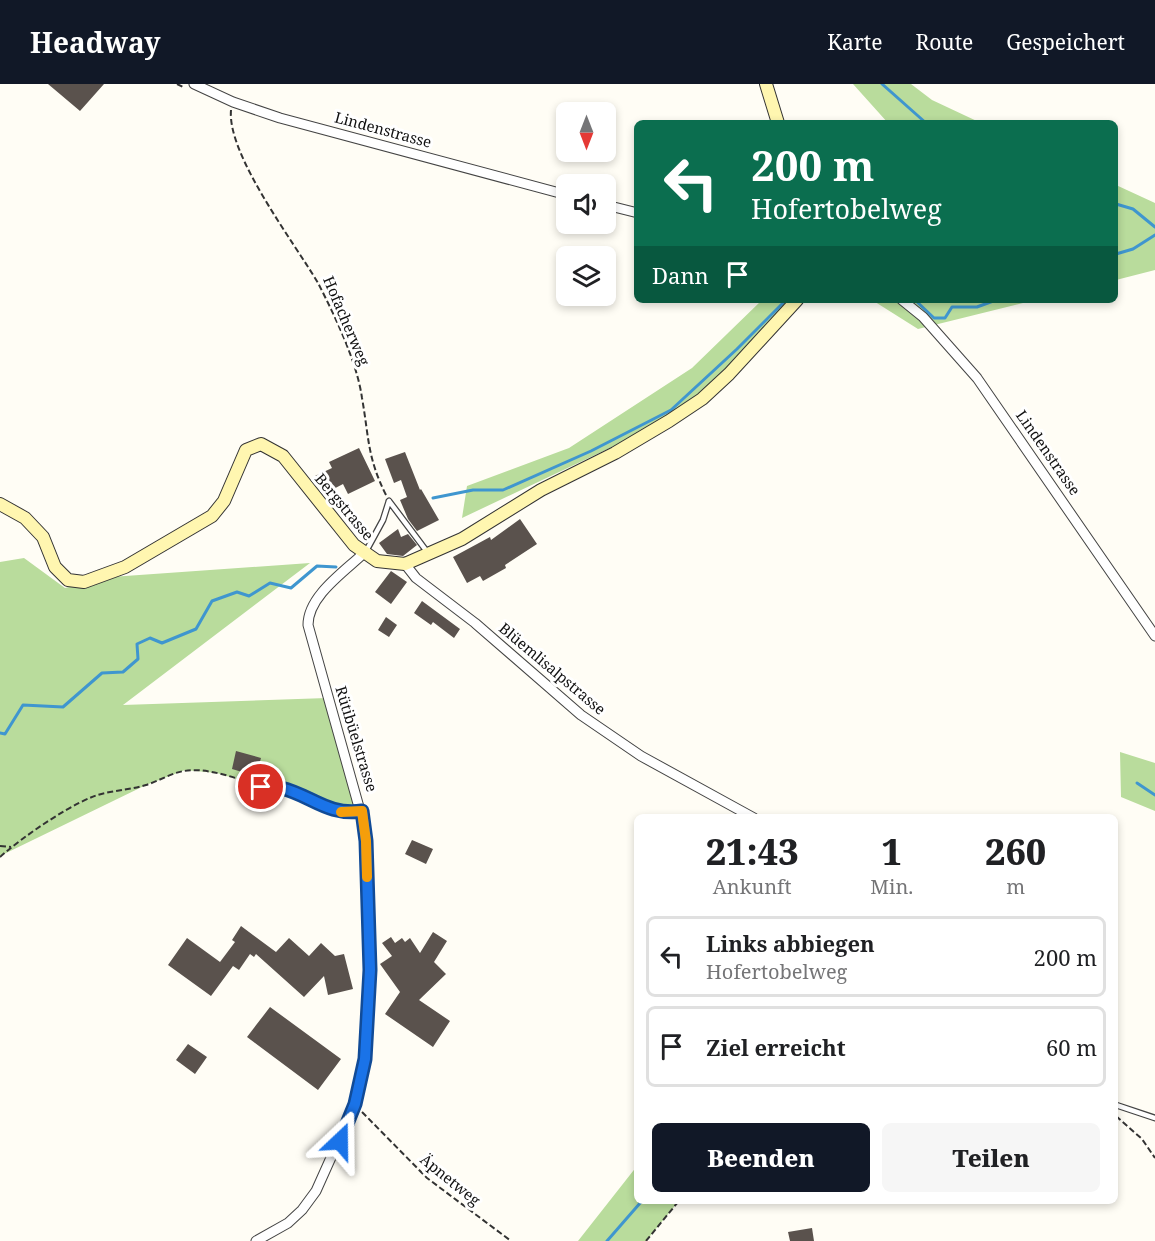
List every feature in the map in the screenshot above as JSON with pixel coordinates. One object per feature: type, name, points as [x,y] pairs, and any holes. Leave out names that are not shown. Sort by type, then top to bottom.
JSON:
[{"type":"street","name":"Lindenstrasse","points":[[194,84],[234,102],[280,118],[556,192]]},
{"type":"street","points":[[766,84],[777,120]]},
{"type":"street","points":[[616,208],[634,212]]},
{"type":"street","name":"Bergstrasse","points":[[0,504],[25,518],[43,537],[55,567],[61,574],[68,580],[84,582],[125,567],[212,516],[224,501],[246,450],[261,444],[284,456],[345,535],[364,554],[377,561],[405,564],[429,555],[499,518],[541,490],[641,439],[702,399],[794,303]]},
{"type":"street","name":"Lindenstrasse","points":[[906,303],[923,317],[977,378],[1155,636]]},
{"type":"street","name":"Rütibüelstrasse","points":[[256,1241],[288,1223],[302,1210],[316,1191],[355,1104],[365,1059],[370,970],[366,841],[362,811],[327,698],[308,625],[311,606],[364,554]]},
{"type":"street","name":"Blüemlisalpstrasse","points":[[405,564],[416,578],[475,623],[581,715],[641,756],[747,814]]},
{"type":"lane","points":[[364,554],[383,520],[389,501]]},
{"type":"lane","points":[[389,501],[429,555]]},
{"type":"lane","points":[[261,787],[281,788],[334,811],[346,813],[362,811]]},
{"type":"lane","points":[[1118,1106],[1155,1118]]},
{"type":"path","name":"Hofacherweg","points":[[231,109],[230,122],[237,146],[251,174],[319,286],[339,328],[362,396],[370,457],[389,501]]},
{"type":"path","points":[[0,857],[22,837],[72,808],[104,793],[146,785],[185,770],[224,774],[261,787]]},
{"type":"path","points":[[0,846],[11,847]]},
{"type":"path","name":"Äpnetweg","points":[[355,1104],[427,1178],[512,1241]]},
{"type":"path","points":[[1118,1118],[1142,1139],[1155,1158]]},
{"type":"path","points":[[646,1241],[676,1204]]},
{"type":"green space","points":[[853,84],[911,84],[932,100],[975,120],[885,120]]},
{"type":"green space","points":[[1118,186],[1155,203],[1155,270],[1118,279]]},
{"type":"green space","points":[[759,303],[794,303],[729,374],[652,428],[462,518],[467,486],[569,448],[692,368]]},
{"type":"green space","points":[[877,303],[1023,303],[918,329]]},
{"type":"green space","points":[[24,558],[65,588],[111,577],[310,563],[123,705],[327,698],[362,811],[262,787],[217,773],[185,770],[146,785],[0,856],[0,562]]},
{"type":"green space","points":[[1120,752],[1155,763],[1155,811],[1121,797]]},
{"type":"green space","points":[[634,1170],[634,1204],[676,1204],[646,1241],[578,1241]]},
{"type":"building","points":[[48,84],[104,84],[80,111]]},
{"type":"building","points":[[359,448],[375,481],[348,494],[343,484],[324,494],[315,476],[332,468],[329,462]]},
{"type":"building","points":[[405,452],[420,490],[439,520],[417,531],[408,519],[400,500],[407,497],[401,480],[394,483],[385,459]]},
{"type":"building","points":[[520,519],[537,544],[505,565],[506,568],[483,581],[480,576],[467,583],[453,557],[490,537],[491,540]]},
{"type":"building","points":[[398,529],[401,537],[408,534],[417,545],[403,556],[387,554],[379,543]]},
{"type":"building","points":[[391,571],[407,582],[391,604],[375,592]]},
{"type":"building","points":[[422,601],[460,629],[454,638],[433,622],[431,625],[414,613]]},
{"type":"building","points":[[386,617],[397,625],[389,637],[378,630]]},
{"type":"building","points":[[236,751],[261,758],[258,769],[265,770],[262,782],[248,778],[249,774],[232,769]]},
{"type":"building","points":[[412,840],[433,849],[426,864],[405,854]]},
{"type":"building","points":[[241,926],[276,952],[289,938],[309,956],[321,943],[335,956],[344,954],[353,989],[328,995],[324,976],[304,997],[256,954],[254,957],[250,954],[239,970],[233,966],[211,996],[168,965],[187,938],[220,962],[235,942],[232,940]]},
{"type":"building","points":[[433,932],[447,941],[434,962],[446,974],[419,1000],[450,1021],[433,1047],[385,1014],[400,992],[380,964],[392,956],[382,943],[391,937],[395,943],[402,938],[405,942],[410,938],[420,953]]},
{"type":"building","points":[[270,1007],[341,1059],[318,1090],[247,1037]]},
{"type":"building","points":[[188,1044],[207,1057],[195,1074],[176,1060]]},
{"type":"building","points":[[812,1228],[814,1241],[790,1241],[788,1232]]},
{"type":"waterway","points":[[882,84],[923,120]]},
{"type":"waterway","points":[[1118,205],[1133,209],[1155,227]]},
{"type":"waterway","points":[[1118,253],[1133,249],[1155,235]]},
{"type":"waterway","points":[[433,498],[473,490],[503,490],[591,451],[671,410],[783,303]]},
{"type":"waterway","points":[[918,303],[934,318],[945,318],[952,307],[977,307],[988,303]]},
{"type":"waterway","points":[[0,733],[5,734],[23,705],[63,707],[102,673],[123,672],[138,659],[137,644],[150,638],[162,643],[196,629],[212,601],[237,592],[249,596],[270,583],[291,588],[317,566],[336,567]]},
{"type":"waterway","points":[[1137,783],[1155,795]]},
{"type":"waterway","points":[[607,1241],[639,1204]]},
{"type":"slow traffic","points":[[341,812],[362,811],[367,877]]},
{"type":"route","points":[[261,787],[281,788],[334,811],[346,813],[362,811],[366,841],[367,939],[370,970],[365,1059],[355,1104],[340,1141]]}]
